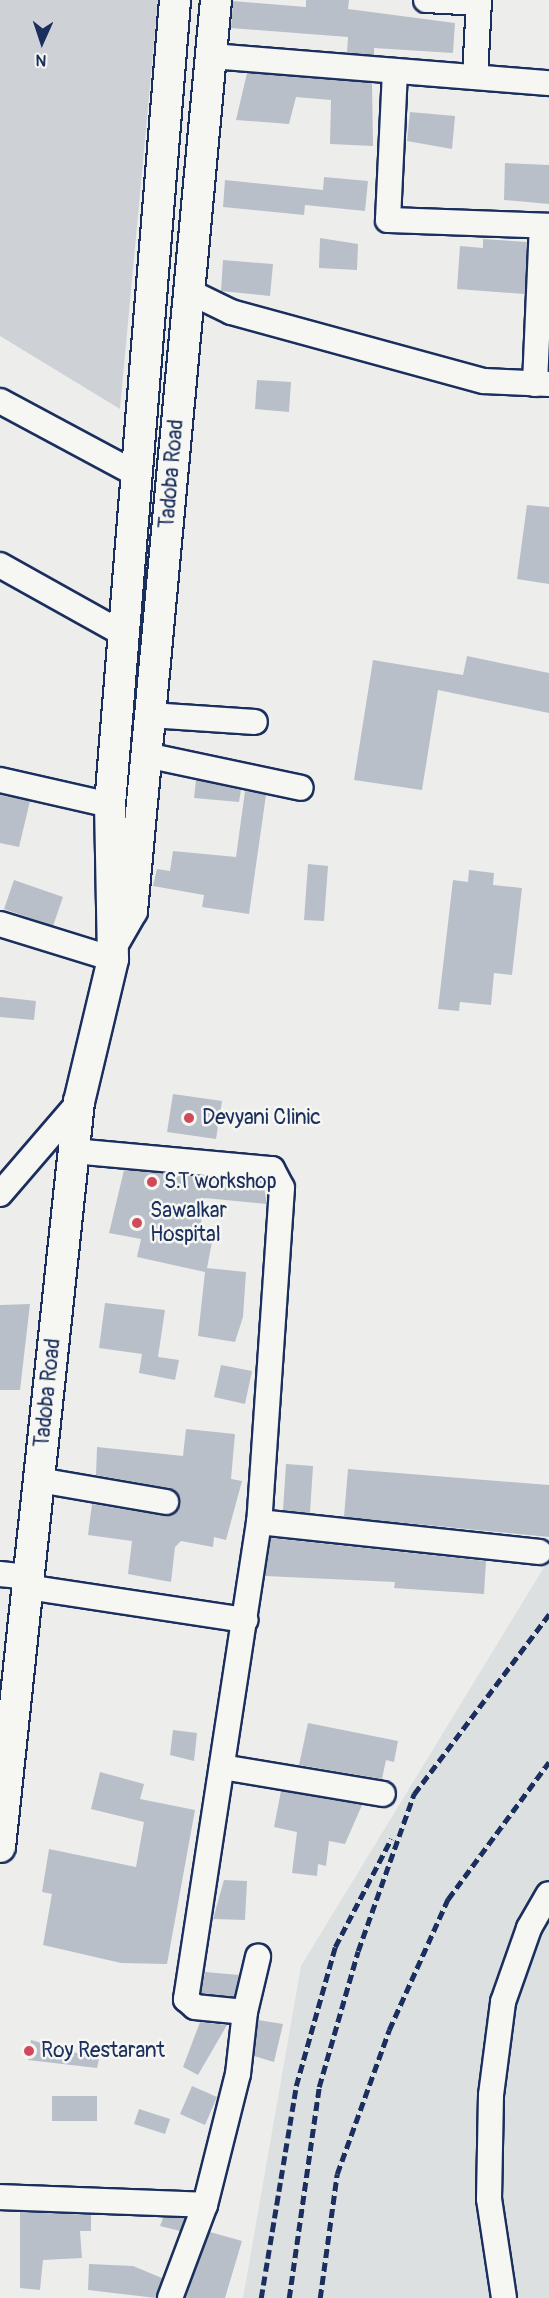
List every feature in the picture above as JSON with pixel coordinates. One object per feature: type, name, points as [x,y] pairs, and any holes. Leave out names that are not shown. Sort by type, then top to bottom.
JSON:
[{"type":"main road","name":"Tadoba Road","points":[[113,950],[109,913],[110,805],[175,0]]},
{"type":"main road","name":"Tadoba Road","points":[[0,1847],[19,1579],[39,1480],[79,1102],[113,950],[132,911],[216,0]]},
{"type":"street","points":[[426,0],[479,2],[476,77]]},
{"type":"street","points":[[211,56],[549,83]]},
{"type":"street","points":[[188,291],[231,312],[343,345],[484,381],[542,384],[545,226],[388,220],[395,71]]},
{"type":"street","points":[[0,401],[138,474]]},
{"type":"street","points":[[0,565],[125,634]]},
{"type":"street","points":[[150,715],[255,722]]},
{"type":"street","points":[[146,755],[301,788]]},
{"type":"street","points":[[0,780],[110,805]]},
{"type":"street","points":[[0,924],[113,950]]},
{"type":"street","points":[[0,1194],[79,1102]]},
{"type":"street","points":[[73,1150],[272,1169],[281,1183],[259,1522],[246,1620],[186,1999],[195,2007],[244,2012]]},
{"type":"street","points":[[39,1480],[166,1502]]},
{"type":"street","points":[[259,1522],[539,1552]]},
{"type":"street","points":[[19,1579],[246,1620]]},
{"type":"street","points":[[222,1767],[383,1794]]},
{"type":"street","points":[[504,2298],[489,2199],[491,2095],[503,2002],[530,1928],[549,1894]]},
{"type":"street","points":[[170,2298],[205,2205],[238,2074],[244,2012],[258,1957]]},
{"type":"street","points":[[0,2197],[205,2205]]},
{"type":"shaded area","points":[[0,0],[158,0],[120,409],[0,336]]},
{"type":"shaded area","points":[[549,1559],[549,2298],[243,2298],[301,1966]]},
{"type":"building","points":[[306,0],[349,0],[348,9],[455,23],[453,53],[374,48],[374,55],[347,53],[348,37],[231,28],[233,1],[306,7]]},
{"type":"building","points":[[247,73],[372,83],[373,146],[330,144],[331,100],[296,97],[289,124],[236,120]]},
{"type":"building","points":[[410,112],[455,116],[452,149],[407,141]]},
{"type":"building","points":[[505,163],[549,165],[549,204],[504,200]]},
{"type":"building","points":[[324,177],[368,181],[365,211],[305,205],[304,215],[223,207],[225,180],[323,190]]},
{"type":"building","points":[[320,238],[358,244],[357,270],[319,268]]},
{"type":"building","points":[[483,239],[527,242],[525,294],[457,289],[460,246],[483,248]]},
{"type":"building","points":[[223,260],[273,264],[270,296],[221,291]]},
{"type":"building","points":[[257,380],[291,382],[289,412],[255,409]]},
{"type":"building","points":[[527,505],[549,507],[549,584],[517,579]]},
{"type":"building","points":[[467,656],[549,673],[549,713],[438,690],[422,790],[354,780],[373,660],[463,675]]},
{"type":"building","points":[[196,780],[241,790],[239,802],[194,798]]},
{"type":"building","points":[[245,791],[266,795],[249,914],[202,907],[204,895],[153,886],[157,869],[170,871],[173,851],[236,857]]},
{"type":"building","points":[[0,795],[30,801],[19,847],[0,843]]},
{"type":"building","points":[[308,864],[328,866],[324,921],[304,920]]},
{"type":"building","points":[[469,870],[494,873],[493,885],[522,888],[512,975],[494,973],[491,1005],[460,1002],[459,1011],[438,1009],[453,880],[468,882]]},
{"type":"building","points":[[14,880],[63,897],[53,926],[4,909]]},
{"type":"building","points":[[0,997],[36,1001],[34,1020],[0,1017]]},
{"type":"building","points":[[173,1094],[222,1101],[216,1139],[167,1132]]},
{"type":"building","points":[[124,1170],[263,1182],[267,1204],[205,1198],[200,1230],[214,1232],[207,1268],[246,1272],[243,1317],[235,1342],[198,1336],[205,1272],[137,1257],[141,1239],[109,1233]]},
{"type":"building","points":[[105,1303],[165,1310],[158,1357],[179,1360],[175,1380],[139,1373],[142,1354],[99,1348]]},
{"type":"building","points":[[30,1304],[20,1390],[0,1390],[0,1305]]},
{"type":"building","points":[[221,1365],[252,1371],[245,1404],[214,1397]]},
{"type":"building","points":[[186,1429],[235,1434],[231,1479],[242,1481],[226,1540],[214,1537],[213,1547],[181,1541],[175,1547],[171,1582],[128,1574],[132,1541],[88,1535],[92,1504],[164,1516],[177,1511],[180,1498],[168,1488],[96,1475],[97,1447],[183,1456]]},
{"type":"building","points":[[286,1464],[313,1466],[310,1513],[283,1510]]},
{"type":"building","points":[[348,1469],[549,1485],[549,1537],[344,1517]]},
{"type":"building","points":[[271,1538],[486,1561],[484,1594],[394,1588],[395,1582],[265,1576]]},
{"type":"building","points":[[308,1723],[398,1741],[394,1762],[386,1760],[382,1779],[299,1765]]},
{"type":"building","points":[[173,1730],[197,1733],[194,1761],[170,1755]]},
{"type":"building","points":[[100,1772],[144,1784],[140,1799],[195,1810],[167,1964],[121,1963],[43,1945],[52,1894],[42,1892],[49,1849],[136,1867],[144,1822],[91,1809]]},
{"type":"building","points":[[281,1791],[362,1805],[345,1844],[329,1841],[326,1866],[318,1864],[317,1876],[292,1873],[297,1832],[274,1827]]},
{"type":"building","points":[[224,1880],[247,1881],[245,1920],[213,1919]]},
{"type":"building","points":[[205,1972],[239,1975],[234,1997],[201,1993]]},
{"type":"building","points":[[258,2020],[283,2024],[274,2062],[254,2056]]},
{"type":"building","points":[[200,2022],[227,2025],[198,2075],[183,2067]]},
{"type":"building","points":[[31,2040],[99,2059],[97,2068],[28,2060]]},
{"type":"building","points":[[192,2086],[217,2097],[205,2125],[180,2114]]},
{"type":"building","points":[[52,2096],[97,2096],[97,2121],[52,2121]]},
{"type":"building","points":[[139,2109],[170,2119],[165,2134],[134,2124]]},
{"type":"building","points":[[20,2212],[91,2215],[91,2231],[80,2231],[82,2258],[43,2260],[40,2290],[20,2288]]},
{"type":"building","points":[[163,2218],[185,2218],[180,2231],[160,2226]]},
{"type":"building","points":[[210,2232],[242,2241],[225,2298],[185,2298]]},
{"type":"building","points":[[89,2264],[133,2266],[162,2278],[156,2298],[88,2290]]},
{"type":"railway","points":[[289,2298],[319,2087],[358,1951],[414,1794],[549,1614]]},
{"type":"railway","points":[[320,2298],[337,2174],[389,2030],[448,1899],[549,1762]]},
{"type":"railway","points":[[261,2298],[296,2086],[335,1947],[391,1839]]},
{"type":"place","name":"Devyani Clinic","points":[[189,1118]]},
{"type":"place","name":"S.T workshop","points":[[152,1182]]},
{"type":"place","name":"Sawalkar Hospital","points":[[137,1223]]},
{"type":"place","name":"Roy Restarant","points":[[29,2051]]}]
